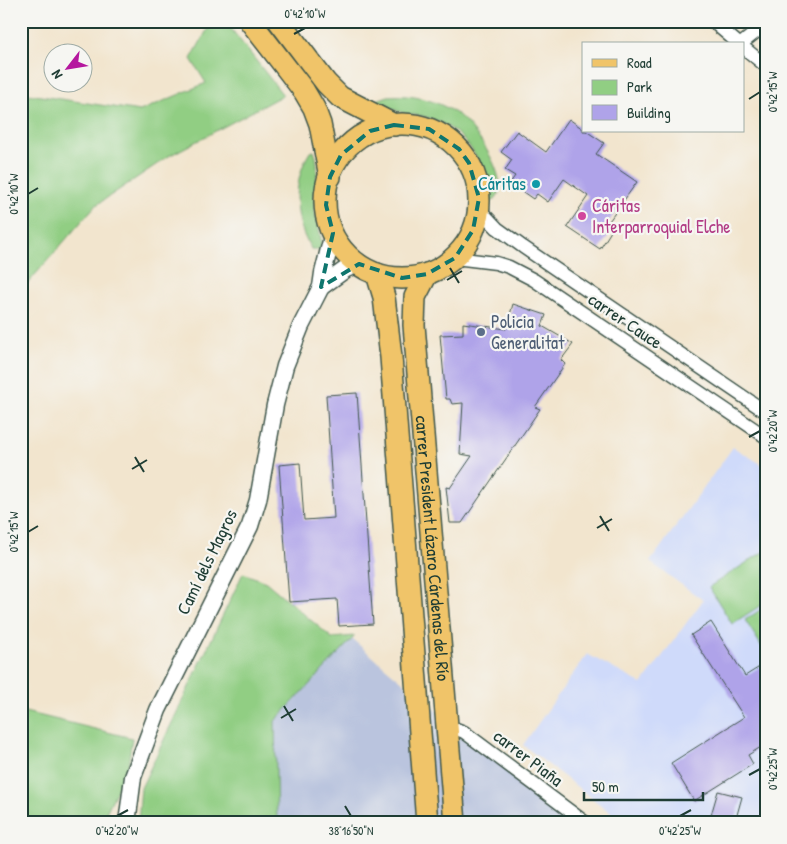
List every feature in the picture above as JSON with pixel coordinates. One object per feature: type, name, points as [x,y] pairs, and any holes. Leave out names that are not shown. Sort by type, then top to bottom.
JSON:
[{"type":"main road","points":[[250,21],[304,90],[320,124],[330,177]]},
{"type":"main road","points":[[279,21],[326,83],[340,96],[348,102],[394,125]]},
{"type":"main road","points":[[394,125],[412,125],[429,129],[445,137],[459,149],[470,164],[476,180],[479,198],[479,209],[474,230],[455,258],[427,274],[402,278],[368,269],[348,256],[333,233],[326,205],[326,190],[341,155],[359,137],[382,127],[394,125]]},
{"type":"main road","name":"carrer President Lázaro Cárdenas del Río","points":[[368,269],[384,297],[391,358],[427,823]]},
{"type":"main road","name":"carrer President Lázaro Cárdenas del Río","points":[[427,274],[416,297],[414,325],[455,823]]},
{"type":"street","points":[[712,21],[738,42]]},
{"type":"street","points":[[743,42],[766,24]]},
{"type":"street","points":[[744,48],[766,66]]},
{"type":"street","name":"carrer Cauce","points":[[479,209],[497,228],[523,247],[766,412]]},
{"type":"street","name":"Camí dels Magros","points":[[127,823],[133,777],[158,710],[250,526],[258,500],[275,405],[285,366],[300,326],[321,287],[333,233]]},
{"type":"street","name":"carrer Cauce","points":[[455,258],[496,262],[509,266],[534,280],[766,437]]},
{"type":"street","name":"Camí dels Magros","points":[[321,287],[346,269],[368,269]]},
{"type":"street","name":"carrer Piaña","points":[[446,725],[464,732],[586,823]]},
{"type":"highlighted area","points":[[394,125],[429,129],[459,149],[469,163],[479,198],[473,230],[455,258],[427,274],[402,278],[359,264],[321,287],[333,233],[326,205],[330,177],[341,155],[370,131]]},
{"type":"shaded area","points":[[733,447],[766,467],[766,823],[624,823],[523,745],[587,654],[642,684],[703,600],[650,562]]},
{"type":"shaded area","points":[[352,639],[485,752],[577,823],[277,823],[275,721]]},
{"type":"green space","points":[[212,21],[225,21],[283,95],[169,156],[95,206],[21,291],[21,93],[140,111],[206,83],[191,59]]},
{"type":"green space","points":[[388,96],[424,99],[449,109],[464,121],[482,143],[497,171],[498,194],[491,202],[484,173],[478,159],[461,137],[437,121],[407,114],[377,103],[377,100]]},
{"type":"green space","points":[[314,151],[317,170],[314,209],[321,238],[321,250],[312,250],[306,239],[301,227],[297,201],[300,175],[304,163],[310,152]]},
{"type":"green space","points":[[766,550],[766,602],[732,624],[709,587]]},
{"type":"green space","points":[[243,573],[266,582],[332,638],[355,636],[275,721],[277,823],[138,823],[141,788]]},
{"type":"green space","points":[[766,606],[766,653],[745,620]]},
{"type":"green space","points":[[21,711],[132,738],[128,767],[104,817],[104,823],[21,823]]},
{"type":"building","name":"Cáritas","points":[[569,119],[582,128],[582,132],[588,132],[604,143],[596,154],[637,182],[607,224],[613,228],[600,249],[567,227],[588,196],[564,179],[548,202],[537,194],[533,199],[510,183],[515,176],[505,170],[512,160],[501,152],[517,131],[546,152]]},
{"type":"building","points":[[513,304],[546,315],[542,326],[573,344],[561,360],[565,364],[535,407],[540,409],[462,523],[450,523],[446,487],[450,488],[472,456],[460,454],[463,403],[452,404],[450,399],[446,399],[440,335],[463,334],[463,323],[506,329]]},
{"type":"building","points":[[357,393],[373,624],[339,626],[337,599],[289,602],[279,465],[300,463],[304,520],[334,518],[326,395]]},
{"type":"building","points":[[711,622],[745,676],[766,663],[766,744],[748,755],[753,764],[694,801],[671,763],[744,717],[691,635]]},
{"type":"building","points":[[718,791],[742,797],[735,822],[711,815]]},
{"type":"place","name":"Cáritas","points":[[536,184]]},
{"type":"place","name":"Cáritas Interparroquial Elche","points":[[582,216]]},
{"type":"place","name":"Policia Generalitat","points":[[481,332]]}]
